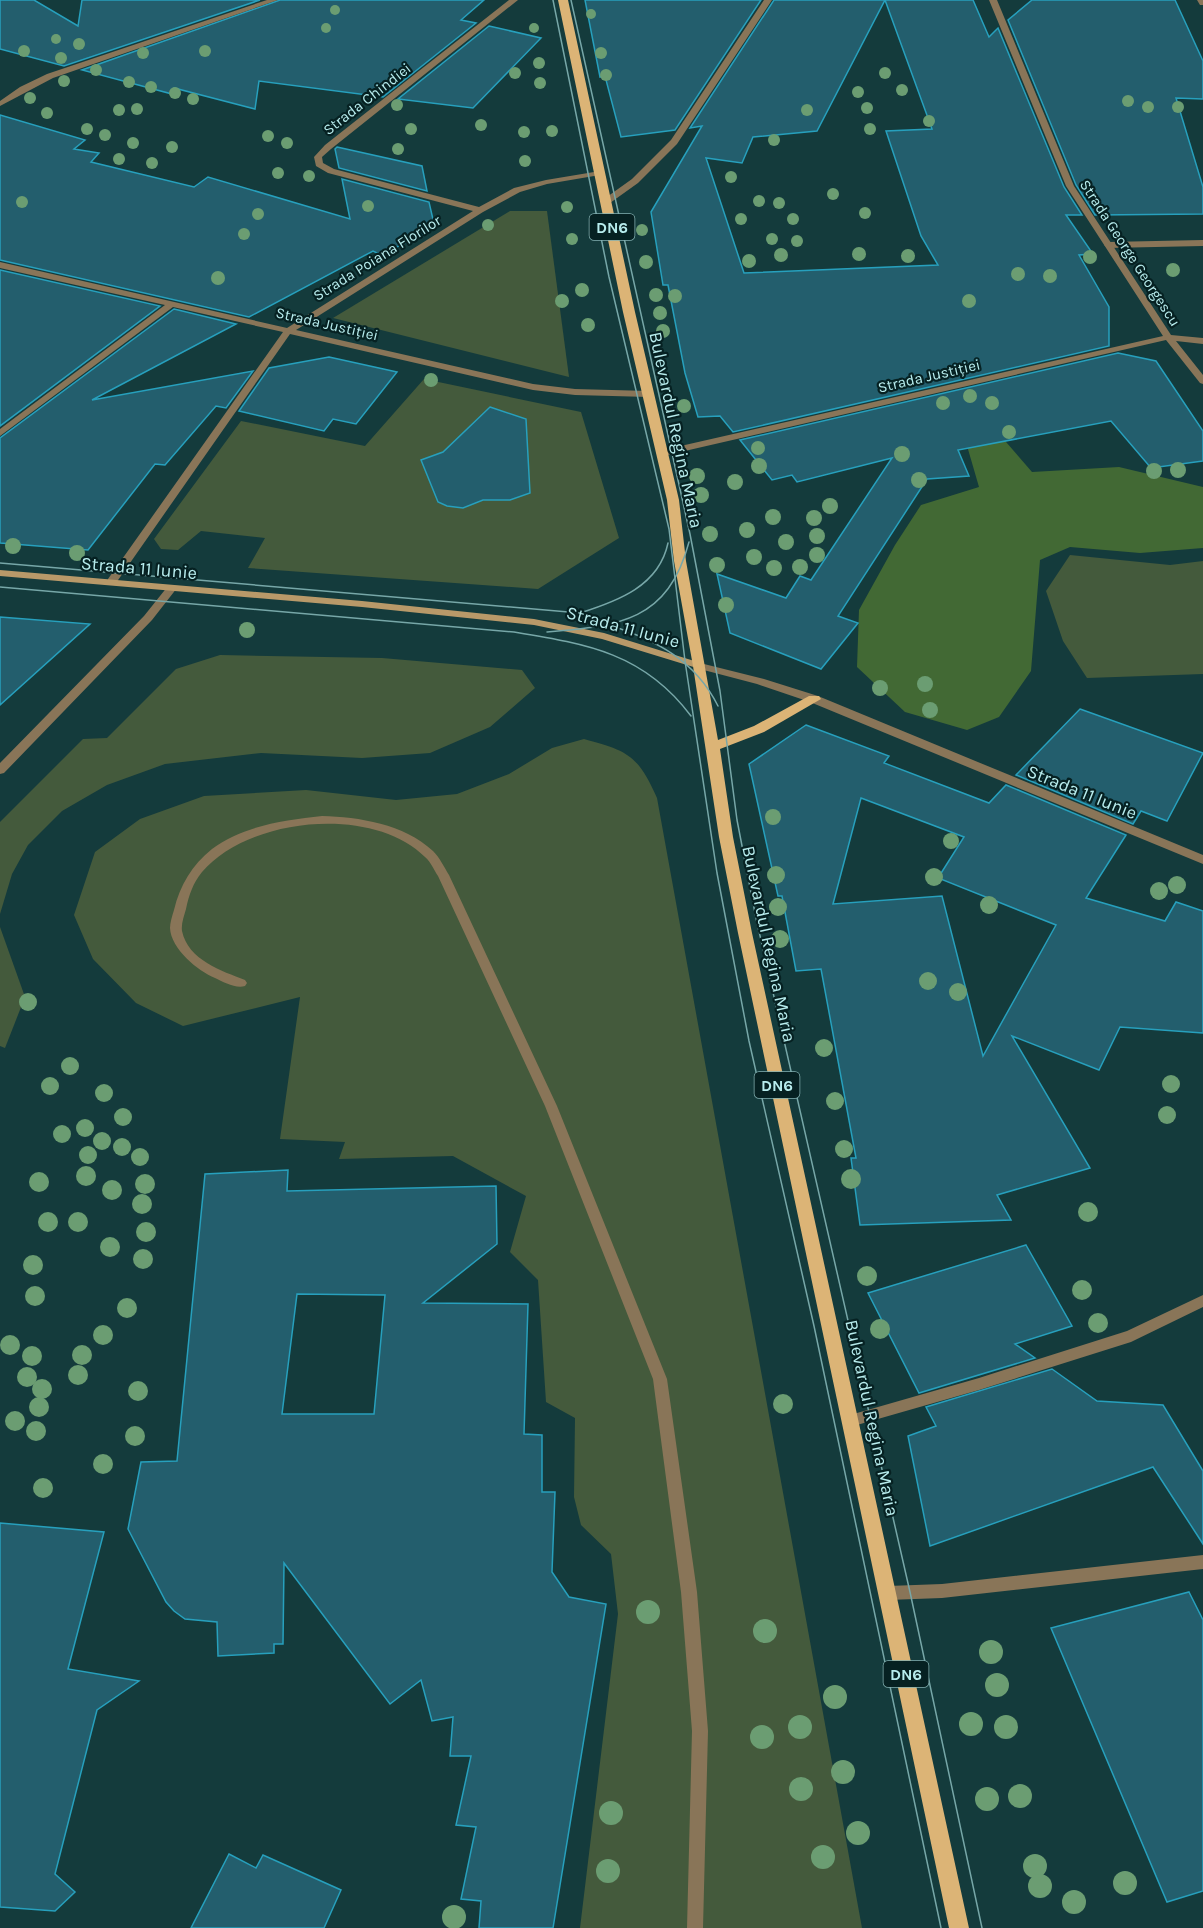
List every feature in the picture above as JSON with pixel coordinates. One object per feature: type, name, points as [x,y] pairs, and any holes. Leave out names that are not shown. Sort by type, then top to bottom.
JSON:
[{"type":"main road","name":"Bulevardul Regina Maria","points":[[563,0],[673,500],[680,561],[700,666],[726,837],[745,933],[959,1928]]},
{"type":"main road","points":[[712,747],[759,729],[814,699]]},
{"type":"street","points":[[0,104],[23,89],[50,76],[274,0]]},
{"type":"street","name":"Strada Chindiei","points":[[480,210],[331,171],[320,164],[318,157],[514,0]]},
{"type":"street","points":[[607,201],[635,181],[674,142],[768,0]]},
{"type":"street","name":"Strada George Georgescu","points":[[993,0],[1070,186],[1168,337],[1203,381]]},
{"type":"street","name":"Strada Poiana Florilor","points":[[111,581],[288,331],[480,210],[527,188],[546,182],[600,173]]},
{"type":"street","points":[[1108,245],[1203,243]]},
{"type":"street","name":"Strada Justiției","points":[[0,265],[533,387],[575,392],[649,394]]},
{"type":"street","points":[[0,433],[172,304]]},
{"type":"street","name":"Strada Justiției","points":[[663,453],[1168,337],[1203,341]]},
{"type":"street","name":"Strada 11 Iunie","points":[[0,573],[362,604],[534,622],[604,636],[814,699],[1203,860]]},
{"type":"street","points":[[0,770],[148,618],[172,588]]},
{"type":"street","points":[[241,983],[206,969],[188,952],[176,930],[179,899],[192,876],[220,849],[256,831],[301,822],[348,821],[397,834],[429,854],[443,875],[552,1106],[660,1379],[690,1592],[700,1731],[695,1928]]},
{"type":"street","points":[[850,1421],[979,1384],[1131,1336],[1203,1301]]},
{"type":"street","points":[[888,1593],[942,1591],[1203,1562]]},
{"type":"green space","points":[[510,211],[547,211],[569,377],[333,318]]},
{"type":"green space","points":[[424,379],[581,412],[619,538],[538,589],[248,568],[265,538],[201,531],[178,550],[161,549],[154,539],[241,421],[365,446]]},
{"type":"green space","points":[[993,427],[1032,472],[1119,467],[1203,487],[1203,548],[1140,553],[1070,547],[1040,560],[1031,671],[999,717],[967,730],[905,712],[857,667],[859,610],[895,545],[921,505],[979,487],[963,432]]},
{"type":"green space","points":[[1070,555],[1170,565],[1203,561],[1203,674],[1087,678],[1063,641],[1046,591]]},
{"type":"green space","points":[[220,655],[382,658],[522,670],[535,688],[490,727],[430,753],[362,758],[261,753],[165,764],[107,785],[62,811],[28,845],[12,874],[0,914],[0,822],[83,739],[107,738],[176,669]]},
{"type":"green space","points":[[584,739],[611,747],[630,757],[644,772],[657,798],[862,1928],[580,1928],[618,1614],[611,1554],[581,1525],[574,1497],[575,1418],[546,1402],[538,1280],[510,1252],[526,1196],[453,1156],[339,1159],[345,1142],[280,1139],[300,997],[183,1026],[136,1003],[93,959],[74,915],[95,852],[140,819],[204,796],[306,790],[396,800],[457,794],[509,774],[552,748]]},
{"type":"green space","points":[[0,927],[25,997],[5,1048],[0,1046]]},
{"type":"building","points":[[0,0],[34,0],[78,26],[82,0],[260,0],[64,66],[0,49]]},
{"type":"building","points":[[280,0],[484,0],[461,20],[476,23],[383,97],[259,81],[255,109],[174,88],[172,94],[82,70]]},
{"type":"building","points":[[585,0],[761,0],[675,130],[621,137],[605,76],[600,77]]},
{"type":"building","points":[[774,0],[885,0],[973,0],[989,37],[998,28],[1064,187],[1082,215],[1066,215],[1093,254],[1079,255],[1109,307],[1109,346],[733,432],[720,416],[698,417],[685,373],[668,285],[663,285],[651,212],[702,126],[690,128]],"holes":[[[885,0],[932,129],[886,131],[921,236],[938,265],[744,273],[706,158],[742,163],[753,137],[817,131]]]},
{"type":"building","points":[[1032,0],[1175,0],[1203,61],[1203,99],[1176,98],[1203,187],[1203,214],[1095,215],[1076,185],[1008,20]]},
{"type":"building","points":[[489,26],[541,38],[473,108],[398,99]]},
{"type":"building","points":[[0,115],[85,140],[74,149],[99,153],[91,162],[194,187],[208,177],[350,219],[342,179],[429,202],[435,228],[381,255],[373,251],[249,317],[0,260]]},
{"type":"building","points":[[337,147],[422,166],[427,191],[339,168],[335,149]]},
{"type":"building","points":[[0,270],[160,306],[0,426]]},
{"type":"building","points":[[174,309],[236,324],[92,400],[253,371],[226,408],[216,406],[165,465],[155,464],[88,550],[0,543],[0,438]]},
{"type":"building","points":[[1118,353],[1156,361],[1203,431],[1203,461],[1151,468],[1111,421],[958,450],[969,476],[927,479],[838,616],[858,623],[821,669],[730,633],[717,574],[786,598],[800,576],[811,580],[892,458],[797,482],[792,475],[772,480],[740,440]]},
{"type":"building","points":[[329,357],[397,372],[356,424],[333,419],[324,431],[239,411],[269,368]]},
{"type":"building","points":[[490,407],[526,419],[530,493],[510,500],[483,500],[463,508],[438,502],[421,460],[443,452]]},
{"type":"building","points":[[0,617],[90,624],[0,705]]},
{"type":"building","points":[[1080,709],[1203,753],[1167,821],[1141,811],[1133,824],[1016,775]]},
{"type":"building","points":[[806,725],[889,756],[884,763],[989,803],[1006,785],[1126,835],[1086,898],[1165,921],[1176,902],[1203,911],[1203,1033],[1120,1027],[1099,1070],[1012,1036],[1090,1168],[997,1195],[1011,1220],[860,1225],[851,1158],[856,1158],[821,969],[796,971],[782,896],[778,896],[749,764]],"holes":[[[861,798],[964,837],[938,878],[1056,925],[983,1056],[942,896],[833,904]]]},
{"type":"building","points":[[288,1170],[287,1191],[496,1186],[497,1244],[423,1303],[528,1304],[524,1434],[542,1435],[542,1492],[555,1492],[552,1572],[569,1597],[606,1604],[553,1928],[479,1928],[481,1901],[461,1899],[476,1827],[456,1825],[471,1756],[450,1756],[453,1717],[432,1721],[421,1680],[390,1704],[284,1563],[283,1644],[274,1644],[274,1653],[218,1656],[217,1622],[185,1619],[174,1611],[166,1602],[128,1529],[141,1462],[177,1461],[205,1174]],"holes":[[[297,1294],[385,1295],[374,1414],[282,1414]]]},
{"type":"building","points":[[1026,1245],[1072,1326],[1015,1344],[1035,1358],[919,1393],[868,1293]]},
{"type":"building","points":[[1052,1369],[1097,1401],[1163,1405],[1203,1471],[1203,1544],[1153,1467],[930,1546],[908,1436],[936,1426],[926,1407]]},
{"type":"building","points":[[0,1523],[104,1532],[68,1669],[139,1681],[97,1710],[55,1874],[75,1892],[55,1911],[0,1907]]},
{"type":"building","points":[[1189,1592],[1203,1620],[1203,1891],[1167,1902],[1051,1628]]},
{"type":"building","points":[[229,1854],[256,1868],[263,1855],[341,1890],[324,1928],[191,1928]]},
{"type":"tram line","points":[[553,0],[609,277],[669,529],[675,577]]},
{"type":"tram line","points":[[571,0],[690,534],[720,691],[737,820],[756,918],[910,1592],[982,1928]]},
{"type":"tram line","points":[[675,577],[689,542]]},
{"type":"tram line","points":[[0,563],[580,613],[609,603],[635,590],[656,570],[668,543]]},
{"type":"tram line","points":[[547,632],[597,627],[638,614],[654,604],[668,589],[675,577]]},
{"type":"tram line","points":[[675,577],[685,664]]},
{"type":"tram line","points":[[0,587],[541,636],[590,647],[634,665],[654,678],[691,716]]},
{"type":"tram line","points":[[609,625],[658,645],[685,664]]},
{"type":"tram line","points":[[685,664],[709,690],[718,706]]},
{"type":"tram line","points":[[685,664],[717,873],[749,1041],[814,1326],[941,1928]]}]
